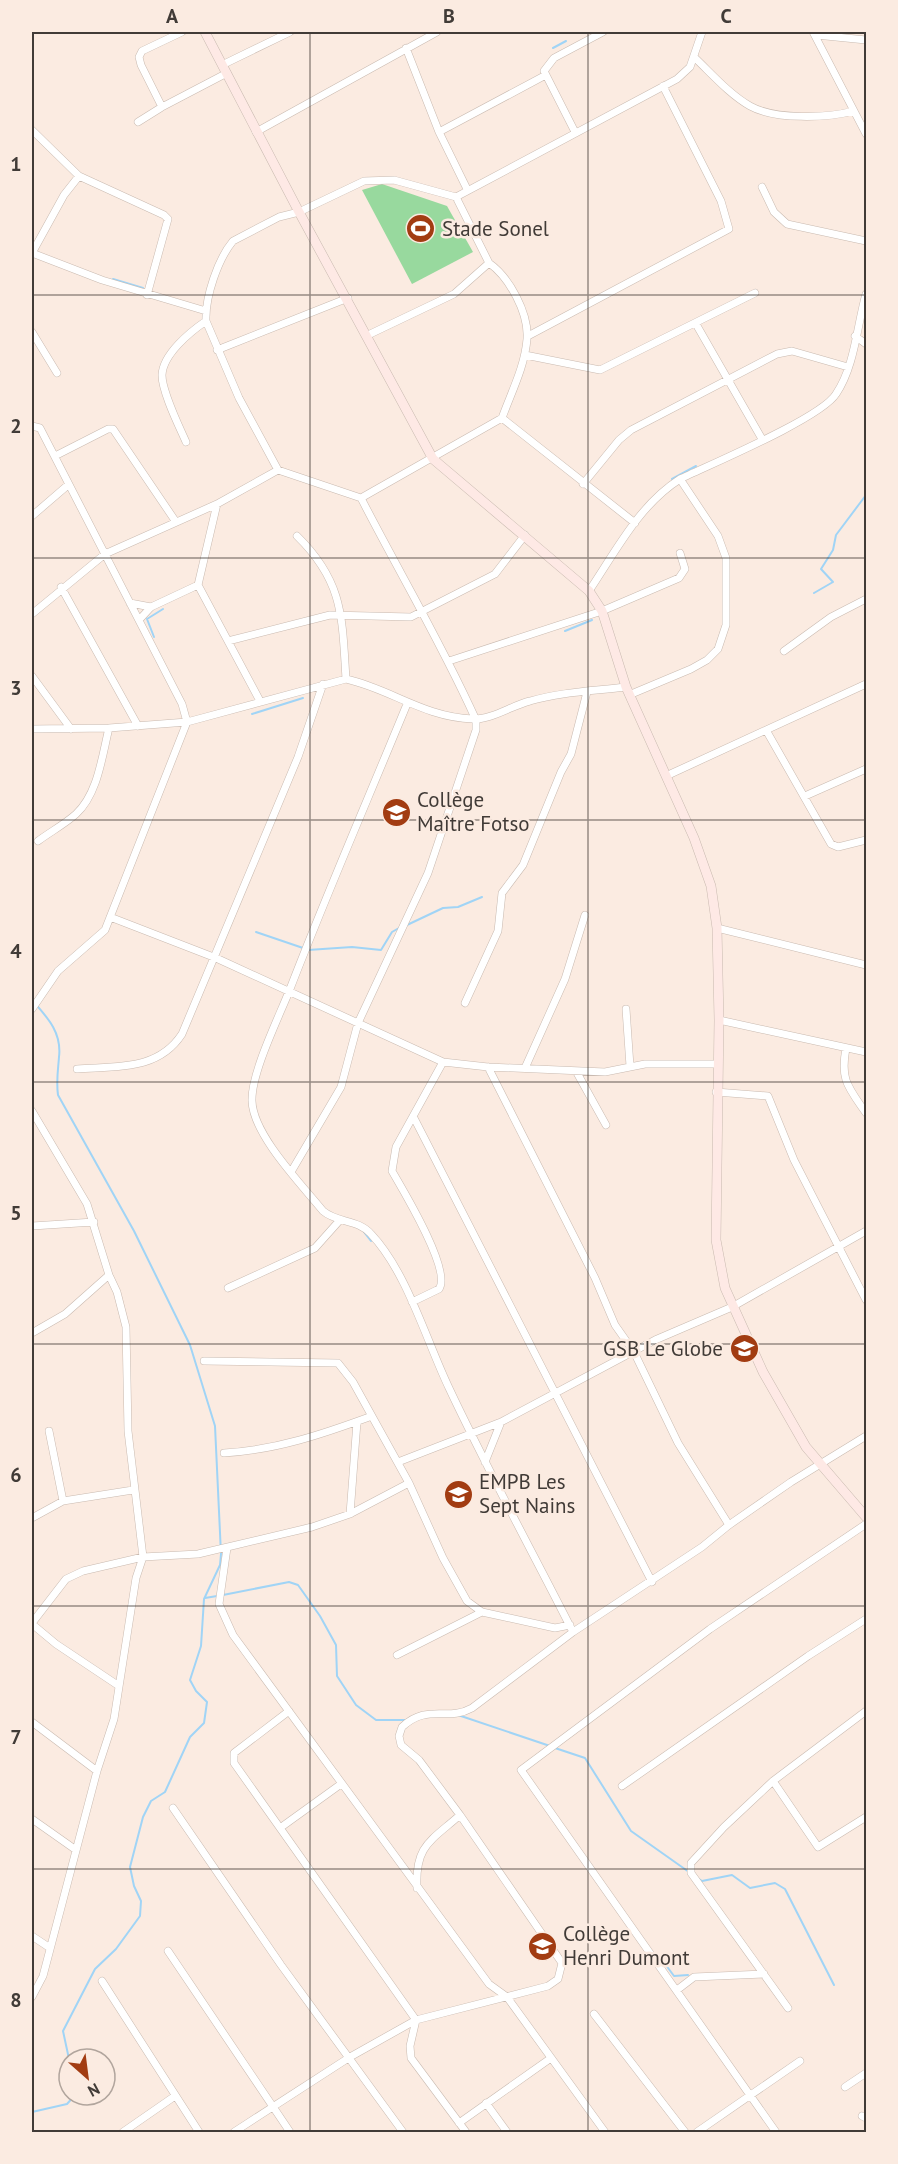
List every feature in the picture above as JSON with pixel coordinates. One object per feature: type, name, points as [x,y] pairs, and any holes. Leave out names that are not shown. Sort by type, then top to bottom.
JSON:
[{"type":"main road","points":[[205,32],[256,132],[348,298],[433,459],[589,591],[602,611],[628,691],[694,838],[711,886],[717,928],[719,1020],[716,1092],[716,1240],[722,1274],[732,1307],[791,1422],[820,1464],[867,1517]]},
{"type":"street","points":[[162,107],[139,57],[142,51],[150,46],[182,32]]},
{"type":"street","points":[[138,122],[290,32]]},
{"type":"street","points":[[256,132],[436,32]]},
{"type":"street","points":[[575,132],[544,76],[546,64],[603,32]]},
{"type":"street","points":[[456,197],[683,74],[694,57],[702,32]]},
{"type":"street","points":[[814,33],[867,40]]},
{"type":"street","points":[[814,33],[867,134]]},
{"type":"street","points":[[406,48],[439,132],[468,189]]},
{"type":"street","points":[[694,57],[749,106],[767,112],[835,116],[854,111]]},
{"type":"street","points":[[439,132],[544,76]]},
{"type":"street","points":[[528,336],[729,229],[721,201],[663,86]]},
{"type":"street","points":[[32,130],[79,176],[164,215],[168,219],[147,295]]},
{"type":"street","points":[[79,176],[64,195],[32,253],[147,295],[206,311]]},
{"type":"street","points":[[291,1172],[341,1087],[358,1023],[428,873],[473,739],[476,720],[449,661],[421,614],[361,498],[278,470],[238,398],[206,321],[206,311],[224,255],[233,241],[279,217],[299,212],[364,181],[379,178],[427,187],[456,197],[489,262],[506,278],[516,294],[528,336],[525,355],[502,418],[361,498]]},
{"type":"street","points":[[762,187],[774,212],[787,224],[867,242]]},
{"type":"street","points":[[368,335],[454,294],[489,262]]},
{"type":"street","points":[[525,355],[600,370],[755,293]]},
{"type":"street","points":[[589,591],[635,523],[661,491],[680,479],[813,413],[835,396],[848,367],[867,294]]},
{"type":"street","points":[[217,350],[348,298]]},
{"type":"street","points":[[186,442],[162,377],[164,368],[177,346],[206,321]]},
{"type":"street","points":[[696,324],[730,379],[762,439]]},
{"type":"street","points":[[32,333],[57,373]]},
{"type":"street","points":[[855,336],[867,344]]},
{"type":"street","points":[[583,484],[619,440],[631,430],[784,352],[792,351],[848,367]]},
{"type":"street","points":[[502,418],[635,523]]},
{"type":"street","points":[[32,426],[40,428],[182,704],[187,722],[101,936],[58,971],[32,1009]]},
{"type":"street","points":[[54,456],[108,429],[113,429],[176,522]]},
{"type":"street","points":[[32,614],[61,587],[105,554],[218,504],[278,470]]},
{"type":"street","points":[[32,729],[109,728],[187,722],[346,679],[361,682],[407,704],[441,715],[476,720],[529,701],[587,692],[628,691],[692,669],[707,660],[718,649],[726,625],[726,558],[718,536],[680,479]]},
{"type":"street","points":[[32,516],[68,485]]},
{"type":"street","points":[[218,504],[198,585],[260,701]]},
{"type":"street","points":[[228,641],[313,618],[342,613],[399,618],[421,614],[495,574],[525,535]]},
{"type":"street","points":[[297,536],[311,550],[332,584],[342,613],[346,679]]},
{"type":"street","points":[[449,661],[602,611],[679,578],[685,569],[680,553]]},
{"type":"street","points":[[139,620],[151,607],[198,585]]},
{"type":"street","points":[[61,587],[138,726]]},
{"type":"street","points":[[784,651],[831,617],[867,599]]},
{"type":"street","points":[[130,603],[151,607]]},
{"type":"street","points":[[32,676],[71,729]]},
{"type":"street","points":[[77,1069],[152,1061],[167,1053],[182,1034],[206,973],[216,958],[298,757],[323,684]]},
{"type":"street","points":[[666,776],[867,684]]},
{"type":"street","points":[[465,1003],[498,931],[502,893],[523,865],[561,772],[571,754],[587,692]]},
{"type":"street","points":[[407,704],[316,918],[257,1078],[252,1101],[262,1130],[291,1172],[323,1211],[340,1220],[365,1227],[373,1236],[412,1302],[471,1434],[572,1629]]},
{"type":"street","points":[[38,841],[77,813],[84,804],[94,785],[109,728]]},
{"type":"street","points":[[766,730],[834,847],[867,840]]},
{"type":"street","points":[[805,796],[867,769]]},
{"type":"street","points":[[525,1068],[565,979],[585,915]]},
{"type":"street","points":[[110,917],[216,958],[443,1062],[488,1067],[605,1072],[630,1066],[717,1064]]},
{"type":"street","points":[[717,928],[867,965]]},
{"type":"street","points":[[626,1009],[630,1066]]},
{"type":"street","points":[[719,1020],[867,1052]]},
{"type":"street","points":[[846,1048],[842,1068],[843,1077],[867,1113]]},
{"type":"street","points":[[412,1302],[439,1289],[442,1279],[424,1228],[392,1171],[391,1162],[396,1147],[443,1062]]},
{"type":"street","points":[[488,1067],[595,1278],[615,1325],[634,1352],[678,1443],[729,1525]]},
{"type":"street","points":[[576,1071],[606,1125]]},
{"type":"street","points":[[716,1092],[768,1096],[794,1160],[867,1300]]},
{"type":"street","points":[[32,1111],[87,1204],[108,1275],[117,1292],[126,1327],[127,1410],[133,1490],[143,1557],[136,1578],[114,1719],[97,1771],[43,1976],[32,1997]]},
{"type":"street","points":[[413,1116],[453,1189],[554,1395],[652,1582]]},
{"type":"street","points":[[228,1288],[315,1248],[340,1220]]},
{"type":"street","points":[[32,1226],[94,1222]]},
{"type":"street","points":[[398,1462],[501,1422],[675,1330],[732,1307],[867,1232]]},
{"type":"street","points":[[32,1333],[65,1314],[108,1275]]},
{"type":"street","points":[[204,1361],[333,1361],[343,1367],[398,1462],[443,1558],[467,1601],[482,1612],[555,1628],[572,1629]]},
{"type":"street","points":[[224,1453],[255,1451],[306,1440],[372,1416]]},
{"type":"street","points":[[350,1514],[357,1422]]},
{"type":"street","points":[[485,1462],[501,1422]]},
{"type":"street","points":[[49,1431],[63,1501]]},
{"type":"street","points":[[234,2133],[350,2057],[416,2020],[554,1983],[562,1965],[460,1815],[419,1760],[401,1745],[399,1736],[402,1727],[421,1714],[467,1711],[572,1629],[652,1582],[729,1525],[820,1464],[867,1436]]},
{"type":"street","points":[[119,1686],[56,1644],[32,1624],[66,1579],[103,1565],[143,1557],[198,1554],[312,1527],[350,1514],[409,1483]]},
{"type":"street","points":[[32,1518],[63,1501],[133,1490]]},
{"type":"street","points":[[776,2133],[752,2095],[521,1770],[710,1629],[867,1524]]},
{"type":"street","points":[[227,1548],[220,1611],[233,1635],[417,1888],[489,1984],[507,1996],[605,2133]]},
{"type":"street","points":[[397,1655],[482,1612]]},
{"type":"street","points":[[622,1786],[867,1619]]},
{"type":"street","points":[[289,1711],[234,1753],[233,1758],[416,2020],[410,2046],[411,2058],[466,2133]]},
{"type":"street","points":[[788,2007],[690,1868],[696,1856],[773,1782],[867,1711]]},
{"type":"street","points":[[32,1722],[97,1771]]},
{"type":"street","points":[[773,1782],[818,1848],[867,1817]]},
{"type":"street","points":[[280,1828],[341,1784]]},
{"type":"street","points":[[173,1808],[281,1965],[403,2133]]},
{"type":"street","points":[[417,1888],[419,1855],[460,1815]]},
{"type":"street","points":[[32,1819],[76,1850]]},
{"type":"street","points":[[32,1936],[50,1948]]},
{"type":"street","points":[[168,1951],[290,2133]]},
{"type":"street","points":[[677,1990],[694,1977],[764,1974]]},
{"type":"street","points":[[102,1981],[198,2133]]},
{"type":"street","points":[[594,2014],[685,2133]]},
{"type":"street","points":[[459,2123],[551,2058]]},
{"type":"street","points":[[697,2133],[800,2061]]},
{"type":"street","points":[[845,2087],[867,2073]]},
{"type":"street","points":[[123,2133],[176,2096]]},
{"type":"street","points":[[486,2103],[507,2133]]},
{"type":"green space","name":"Stade Sonel","points":[[382,184],[447,206],[473,252],[412,284],[362,190]]},
{"type":"waterway","points":[[553,48],[566,41]]},
{"type":"waterway","points":[[113,279],[143,288]]},
{"type":"waterway","points":[[672,479],[696,466]]},
{"type":"waterway","points":[[814,593],[833,582],[821,569],[833,550],[836,535],[866,495]]},
{"type":"waterway","points":[[154,637],[147,619],[163,609]]},
{"type":"waterway","points":[[565,631],[592,620]]},
{"type":"waterway","points":[[252,714],[303,698]]},
{"type":"waterway","points":[[407,925],[443,908],[458,907],[482,897]]},
{"type":"waterway","points":[[308,950],[352,947],[381,950],[392,932],[399,928]]},
{"type":"waterway","points":[[256,932],[303,948]]},
{"type":"waterway","points":[[32,1000],[56,1032],[59,1048],[58,1095],[134,1231],[190,1345],[215,1426],[221,1554],[220,1565],[204,1599],[201,1646],[190,1680],[196,1691],[207,1702],[204,1723],[190,1737],[165,1792],[151,1801],[143,1817],[130,1867],[134,1886],[141,1901],[140,1916],[116,1949],[95,1969],[63,2031],[66,2047]]},
{"type":"waterway","points":[[364,1232],[371,1241]]},
{"type":"waterway","points":[[223,1595],[289,1582],[298,1585],[320,1616],[336,1645],[337,1676],[356,1705],[376,1720],[407,1720]]},
{"type":"waterway","points":[[205,1598],[217,1596]]},
{"type":"waterway","points":[[433,1711],[444,1711]]},
{"type":"waterway","points":[[458,1715],[550,1746]]},
{"type":"waterway","points":[[555,1748],[585,1758],[631,1831],[689,1872]]},
{"type":"waterway","points":[[699,1879],[702,1881],[732,1875],[750,1888],[775,1883],[785,1889],[834,1985]]},
{"type":"waterway","points":[[657,1953],[674,1976],[688,1975]]},
{"type":"waterway","points":[[32,2112],[57,2106]]},
{"type":"place","name":"Stade Sonel","points":[[421,229]]},
{"type":"place","name":"Collège Maître Fotso","points":[[396,812]]},
{"type":"place","name":"GSB Le Globe","points":[[744,1349]]},
{"type":"place","name":"EMPB Les Sept Nains","points":[[458,1494]]},
{"type":"place","name":"Collège Henri Dumont","points":[[542,1946]]}]
